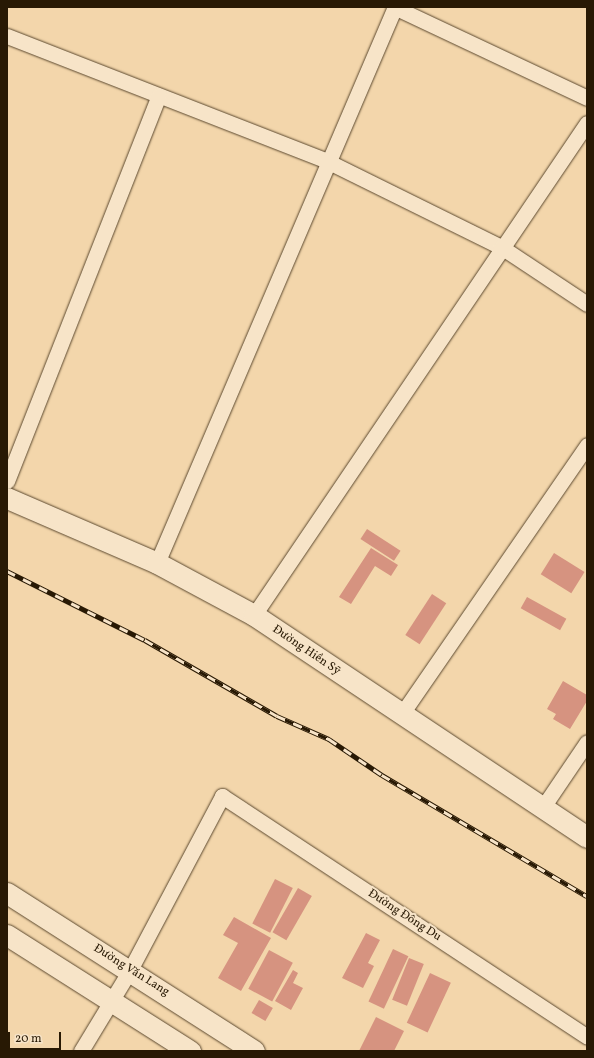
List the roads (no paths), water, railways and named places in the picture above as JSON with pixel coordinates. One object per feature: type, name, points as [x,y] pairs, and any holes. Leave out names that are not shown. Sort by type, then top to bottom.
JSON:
[{"type":"street","points":[[157,563],[326,161],[395,7],[587,98]]},
{"type":"street","points":[[7,36],[326,161],[501,247],[587,304]]},
{"type":"street","points":[[7,481],[159,96]]},
{"type":"street","points":[[254,615],[501,247],[587,123]]},
{"type":"street","points":[[401,715],[587,445]]},
{"type":"street","name":"Đường Hiền Sỹ","points":[[7,498],[157,563],[254,615],[401,715],[587,837]]},
{"type":"street","points":[[543,807],[587,742]]},
{"type":"street","name":"Đường Đông Du","points":[[130,970],[222,796],[587,1037]]},
{"type":"street","name":"Đường Văn Lang","points":[[7,894],[130,970],[254,1051]]},
{"type":"street","points":[[7,935],[190,1051]]},
{"type":"street","points":[[81,1051],[110,999],[130,970]]},
{"type":"railway","points":[[7,571],[145,640],[277,716],[329,739],[382,775],[587,896]]}]
